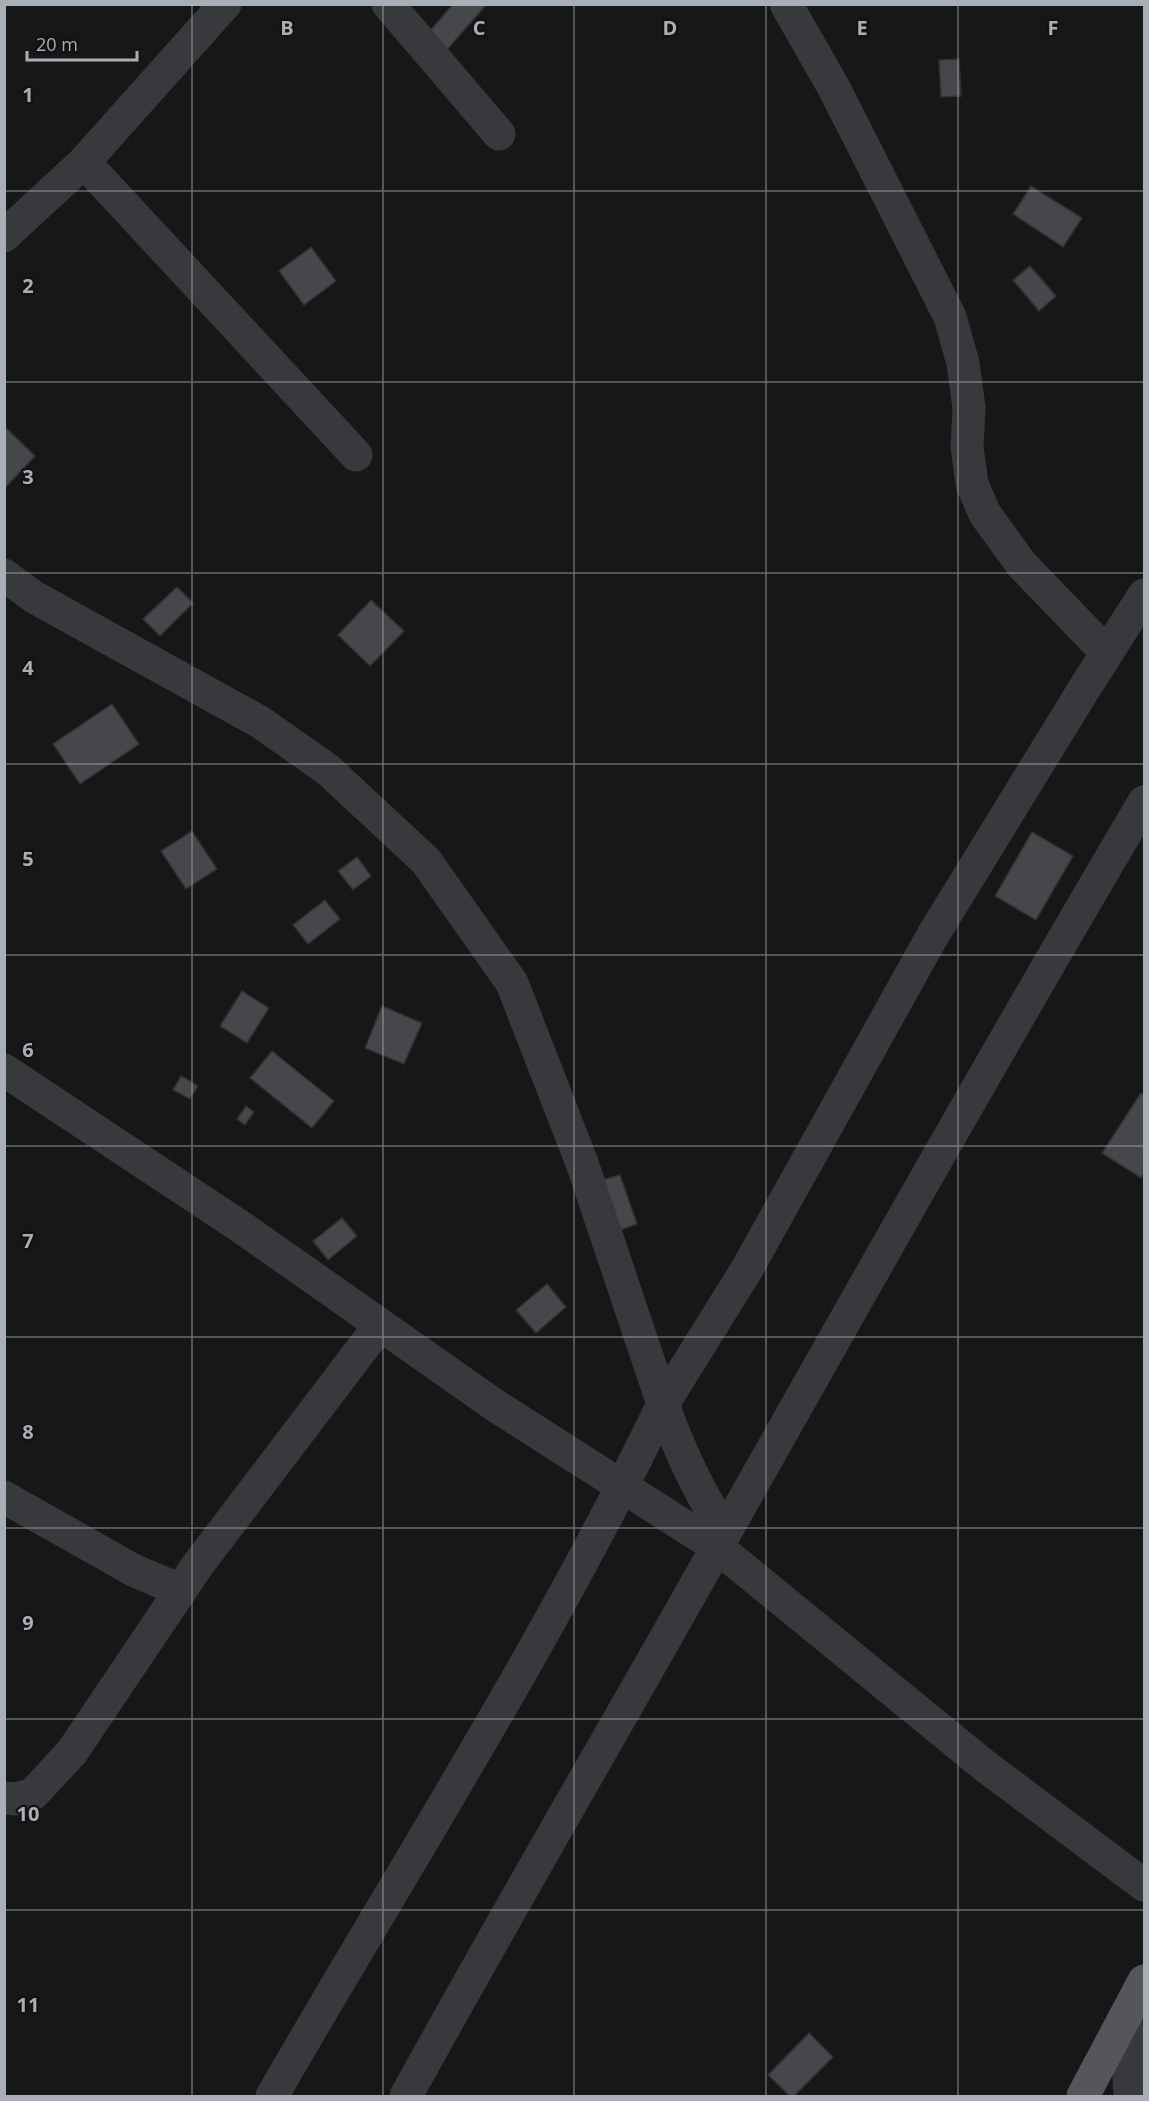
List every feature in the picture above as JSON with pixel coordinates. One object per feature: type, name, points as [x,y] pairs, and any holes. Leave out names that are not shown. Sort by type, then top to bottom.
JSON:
[{"type":"main road","points":[[1083,2097],[1126,2020],[1144,1981]]},
{"type":"street","points":[[4,236],[84,162],[225,4]]},
{"type":"street","points":[[388,4],[499,134]]},
{"type":"street","points":[[786,4],[834,88],[950,316],[965,375],[969,408],[967,447],[972,484],[985,514],[1022,565],[1107,654]]},
{"type":"street","points":[[84,162],[356,455]]},
{"type":"street","points":[[4,575],[34,597],[260,722],[327,769],[426,861],[512,983],[582,1163],[681,1456],[721,1540]]},
{"type":"street","points":[[272,2097],[519,1674],[622,1489],[663,1404],[747,1269],[933,935],[1144,595]]},
{"type":"street","points":[[406,2097],[489,1946],[1005,1038],[1144,802]]},
{"type":"street","points":[[4,1070],[241,1227],[496,1406],[622,1489],[721,1540],[985,1766],[1144,1885]]},
{"type":"street","points":[[4,1797],[16,1798],[33,1794],[72,1752],[180,1590],[380,1325]]},
{"type":"street","points":[[4,1497],[133,1569],[180,1590]]},
{"type":"street","points":[[1126,2020],[1130,2097]]},
{"type":"building","points":[[453,4],[487,4],[444,53],[425,37]]},
{"type":"building","points":[[959,59],[961,96],[941,97],[939,60]]},
{"type":"building","points":[[1031,186],[1082,218],[1063,247],[1013,214]]},
{"type":"building","points":[[311,247],[336,281],[304,305],[279,271]]},
{"type":"building","points":[[1030,266],[1056,296],[1039,311],[1013,280]]},
{"type":"building","points":[[4,426],[35,456],[4,489]]},
{"type":"building","points":[[177,587],[193,603],[160,636],[143,619]]},
{"type":"building","points":[[371,600],[404,631],[370,666],[338,635]]},
{"type":"building","points":[[112,704],[139,744],[80,784],[53,744]]},
{"type":"building","points":[[192,831],[217,869],[186,889],[161,851]]},
{"type":"building","points":[[1032,832],[1073,856],[1036,920],[995,896]]},
{"type":"building","points":[[357,857],[371,876],[353,890],[338,871]]},
{"type":"building","points":[[325,900],[340,919],[308,944],[293,925]]},
{"type":"building","points":[[242,991],[269,1008],[247,1043],[220,1026]]},
{"type":"building","points":[[382,1006],[422,1023],[404,1064],[365,1048]]},
{"type":"building","points":[[272,1051],[334,1101],[312,1128],[250,1078]]},
{"type":"building","points":[[181,1076],[198,1086],[190,1099],[173,1090]]},
{"type":"building","points":[[1141,1093],[1144,1095],[1144,1173],[1141,1178],[1102,1153]]},
{"type":"building","points":[[246,1106],[254,1112],[245,1125],[237,1119]]},
{"type":"building","points":[[620,1175],[637,1224],[620,1230],[603,1180]]},
{"type":"building","points":[[342,1218],[357,1236],[328,1260],[313,1241]]},
{"type":"building","points":[[547,1284],[566,1307],[536,1333],[516,1310]]},
{"type":"building","points":[[809,2033],[833,2057],[794,2096],[790,2096],[768,2075]]}]
